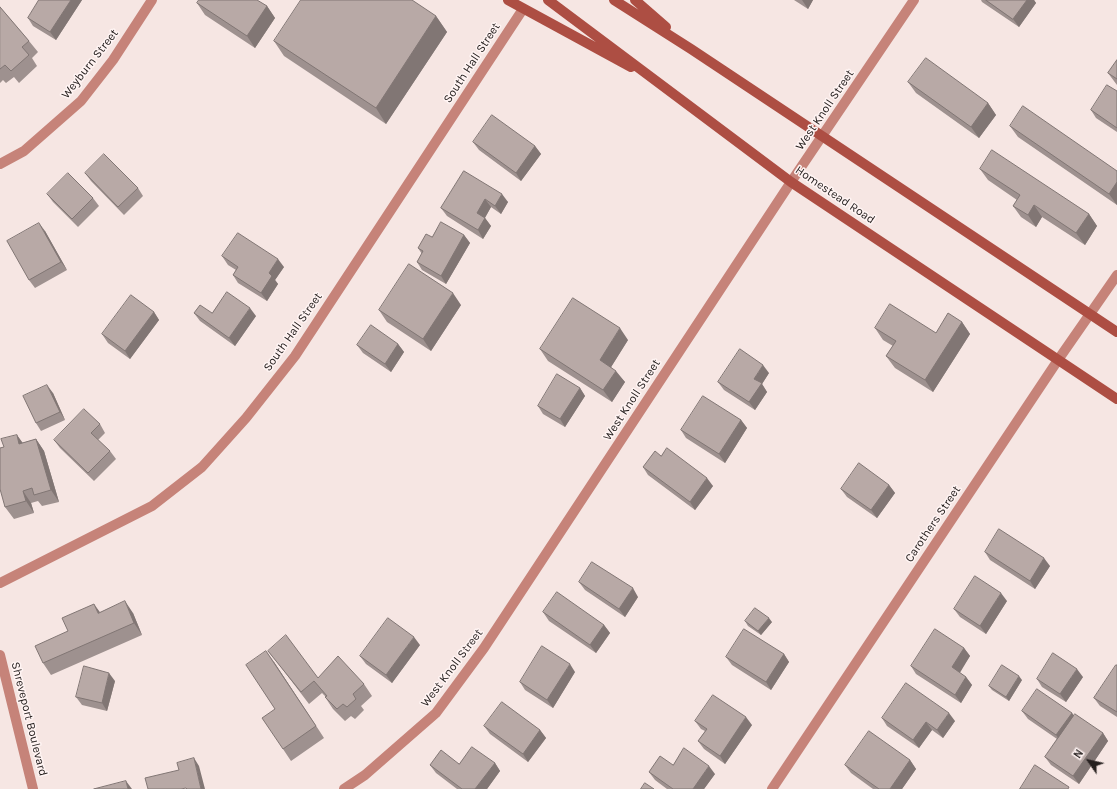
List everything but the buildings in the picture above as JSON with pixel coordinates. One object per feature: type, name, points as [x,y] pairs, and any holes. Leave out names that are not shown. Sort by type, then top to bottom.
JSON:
[{"type":"main road","points":[[508,0],[664,85]]},
{"type":"main road","name":"Homestead Road","points":[[548,0],[664,85],[791,182],[1117,399]]},
{"type":"main road","points":[[614,0],[691,49],[1117,332]]},
{"type":"main road","points":[[635,0],[691,49]]},
{"type":"street","name":"Weyburn Street","points":[[0,164],[24,151],[81,101],[113,60],[152,0]]},
{"type":"street","name":"West Knoll Street","points":[[344,789],[365,775],[436,712],[484,648],[791,182],[823,137],[914,0]]},
{"type":"street","name":"South Hall Street","points":[[0,583],[152,506],[202,467],[295,356],[523,9]]},
{"type":"street","name":"Carothers Street","points":[[772,789],[1058,360],[1117,275]]},
{"type":"street","name":"Shreveport Boulevard","points":[[0,655],[33,789]]}]
